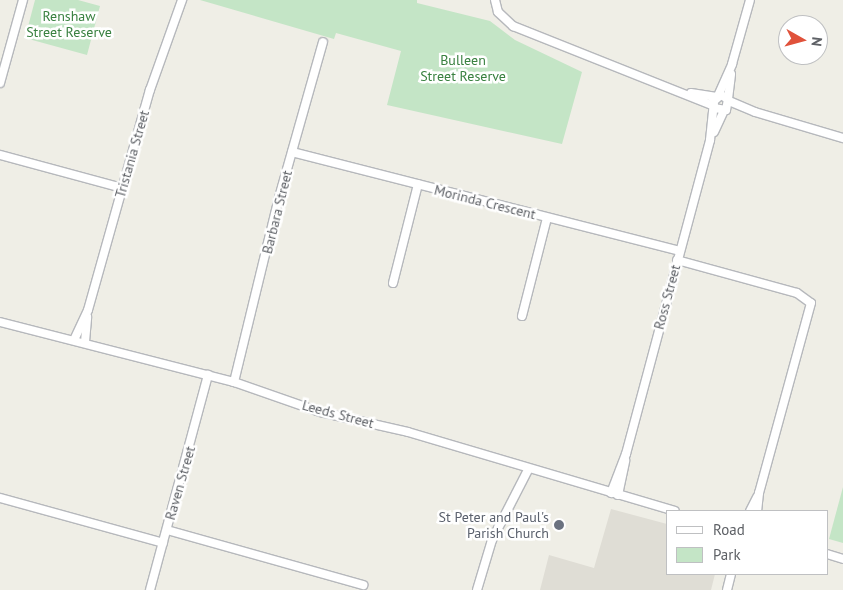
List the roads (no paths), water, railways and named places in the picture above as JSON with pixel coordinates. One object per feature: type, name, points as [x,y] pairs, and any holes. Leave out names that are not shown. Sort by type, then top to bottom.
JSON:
[{"type":"street","points":[[0,83],[24,0]]},
{"type":"street","name":"Tristania Street","points":[[74,340],[88,310],[156,68],[182,0]]},
{"type":"street","points":[[495,0],[498,12],[513,26],[684,92],[714,107],[725,110],[754,112]]},
{"type":"street","points":[[718,96],[732,64],[750,0]]},
{"type":"street","name":"Barbara Street","points":[[234,382],[292,152],[323,42]]},
{"type":"street","points":[[728,100],[732,64]]},
{"type":"street","points":[[684,92],[718,96],[754,112],[843,138]]},
{"type":"street","name":"Ross Street","points":[[615,494],[710,140],[714,107],[718,96]]},
{"type":"street","name":"Ross Street","points":[[710,140],[728,100]]},
{"type":"street","points":[[0,151],[9,156]]},
{"type":"street","name":"Morinda Crescent","points":[[292,152],[547,218],[678,256],[797,293],[811,303],[759,493],[757,510]]},
{"type":"street","points":[[0,155],[122,188]]},
{"type":"street","points":[[392,283],[418,184]]},
{"type":"street","points":[[522,316],[547,218]]},
{"type":"street","name":"Tristania Street","points":[[85,342],[88,310]]},
{"type":"street","name":"Leeds Street","points":[[0,322],[85,342],[234,382],[320,412],[408,432],[528,470],[671,510]]},
{"type":"street","name":"Raven Street","points":[[150,590],[208,375]]},
{"type":"street","points":[[477,590],[492,540],[528,470]]},
{"type":"street","name":"Morinda Crescent","points":[[750,510],[759,493]]},
{"type":"street","points":[[0,498],[163,543]]},
{"type":"street","points":[[167,530],[363,585]]},
{"type":"street","points":[[828,554],[843,559]]},
{"type":"street","points":[[726,590],[731,575]]},
{"type":"place","name":"St Peter and Paul's Parish Church","points":[[559,525]]},
{"type":"park label","name":"Renshaw Street Reserve","points":[[69,24]]},
{"type":"park label","name":"Bulleen Street Reserve","points":[[463,68]]}]
